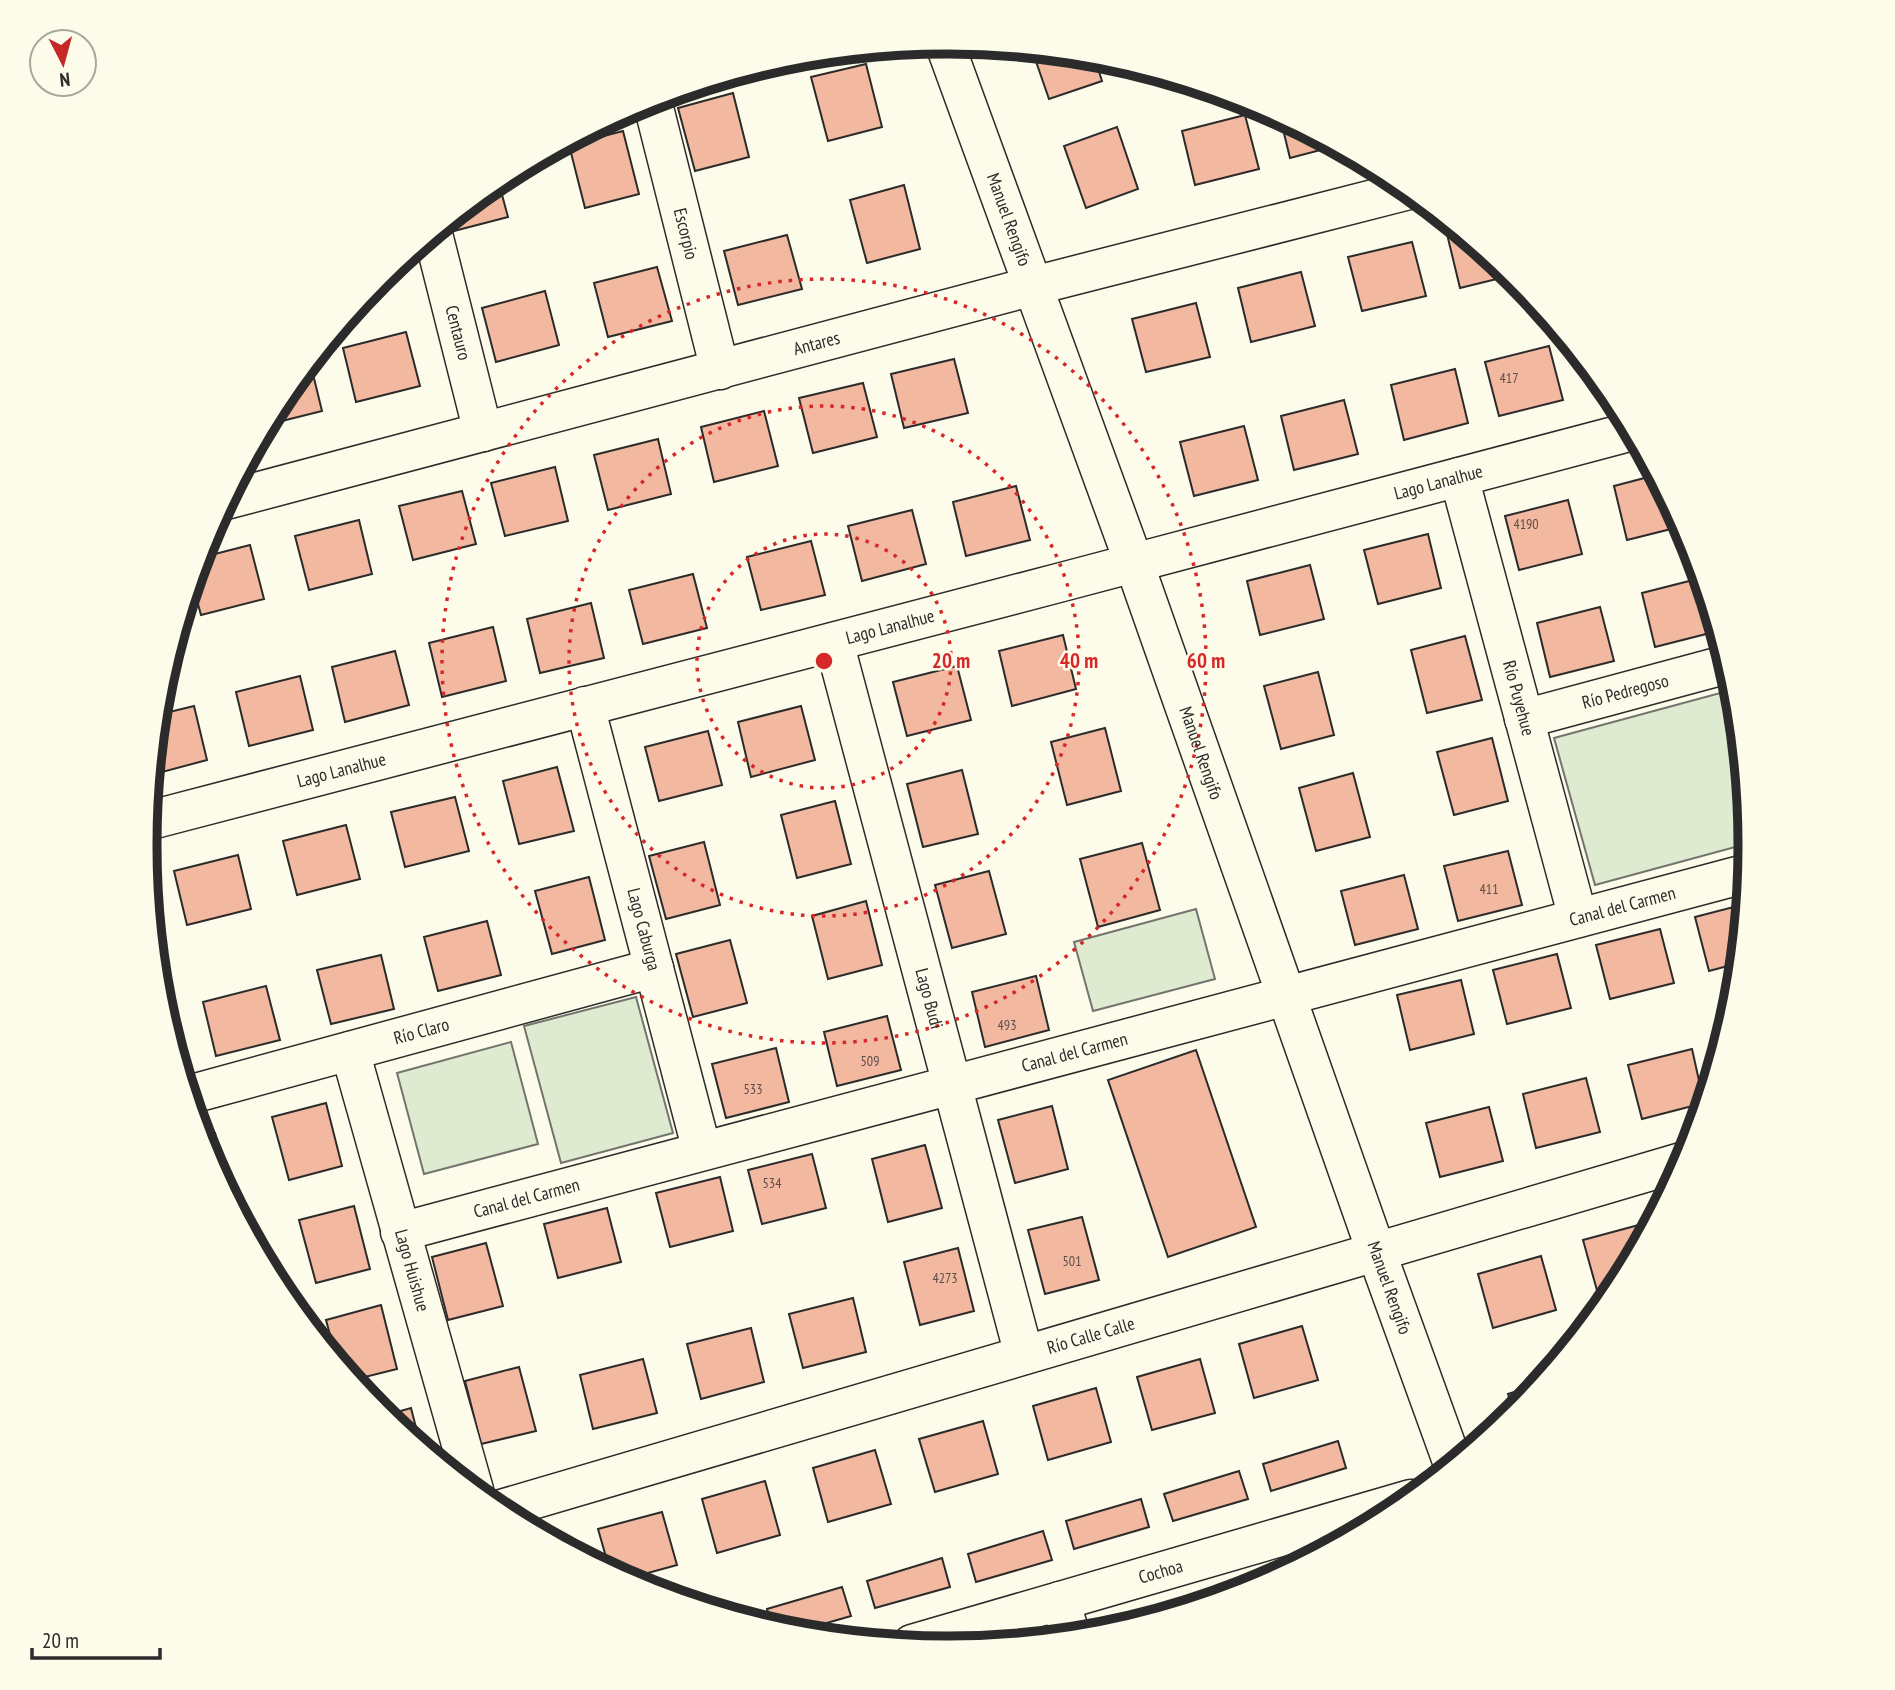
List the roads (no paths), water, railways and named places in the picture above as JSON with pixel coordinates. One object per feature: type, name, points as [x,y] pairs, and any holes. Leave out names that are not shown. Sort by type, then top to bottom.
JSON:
[{"type":"street","name":"Manuel Rengifo","points":[[948,54],[1134,564],[1450,1455]]},
{"type":"street","name":"Escorpio","points":[[655,110],[720,370]]},
{"type":"street","name":"Antares","points":[[237,497],[1033,286],[1395,194]]},
{"type":"street","name":"Centauro","points":[[435,243],[483,432]]},
{"type":"street","name":"Lago Lanalhue","points":[[158,818],[1622,434]]},
{"type":"street","name":"Río Puyehue","points":[[1459,477],[1578,918]]},
{"type":"street","name":"Lago Budi","points":[[834,642],[1024,1355]]},
{"type":"street","name":"Río Pedregoso","points":[[1524,719],[1717,667]]},
{"type":"street","name":"Lago Caburga","points":[[585,706],[702,1151]]},
{"type":"street","name":"Canal del Carmen","points":[[400,1232],[1737,876]]},
{"type":"street","name":"Río Claro","points":[[197,1093],[654,968]]},
{"type":"street","name":"Lago Huishue","points":[[350,1051],[470,1475]]},
{"type":"street","name":"Río Calle Calle","points":[[513,1505],[1670,1165]]},
{"type":"street","name":"Cochoa","points":[[965,1635],[1065,1619],[1369,1514]]}]
